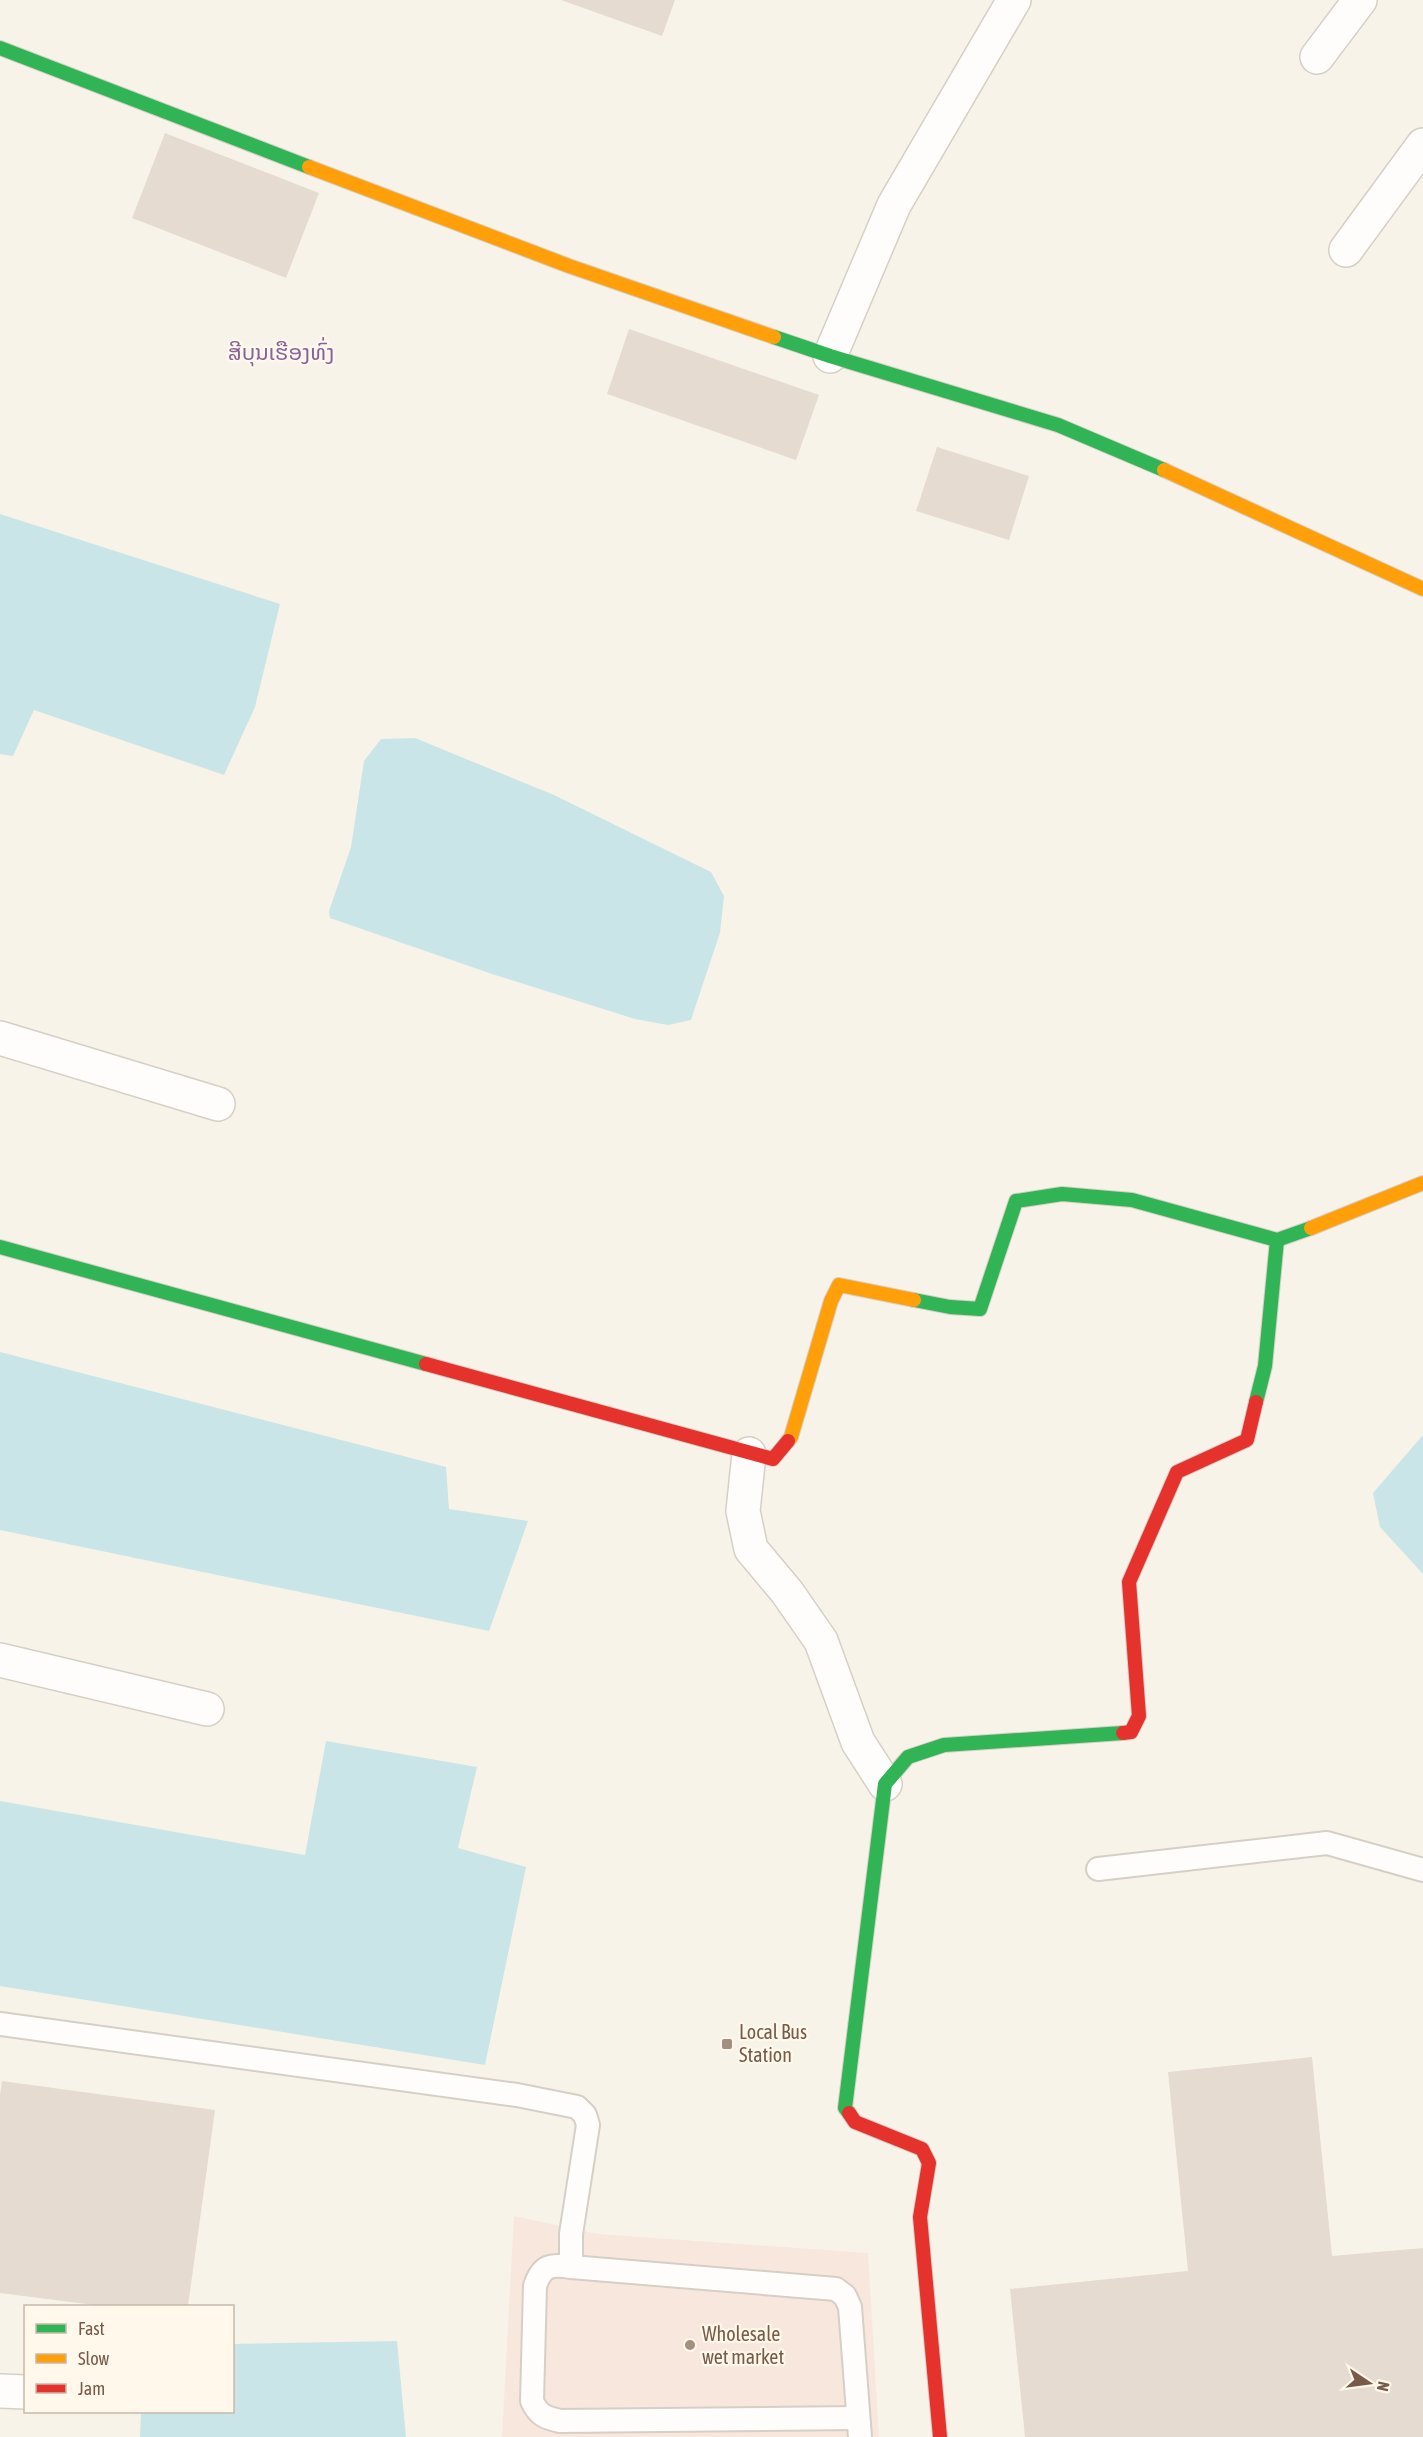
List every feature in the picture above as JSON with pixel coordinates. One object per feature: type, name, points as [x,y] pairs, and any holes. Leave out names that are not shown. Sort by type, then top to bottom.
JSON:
[{"type":"street","points":[[830,356],[894,205],[1014,0]]},
{"type":"street","points":[[1317,57],[1360,0]]},
{"type":"street","points":[[0,48],[569,266],[830,356],[1058,425],[1119,448],[1423,589]]},
{"type":"street","points":[[1346,250],[1423,145]]},
{"type":"street","points":[[0,1038],[218,1104]]},
{"type":"street","points":[[0,1247],[773,1459],[791,1437],[831,1301],[839,1285],[950,1307],[980,1309],[1016,1201],[1062,1194],[1131,1200],[1277,1240],[1334,1220],[1423,1183]]},
{"type":"street","points":[[940,2437],[920,2217],[929,2163],[922,2149],[855,2122],[845,2108],[885,1784],[908,1757],[944,1745],[1131,1732],[1140,1716],[1129,1581],[1177,1472],[1247,1440],[1265,1366],[1277,1240]]},
{"type":"street","points":[[749,1454],[743,1510],[751,1549],[787,1592],[821,1641],[858,1742],[885,1784]]},
{"type":"street","points":[[0,1660],[207,1709]]},
{"type":"street","points":[[0,2391],[24,2392]]},
{"type":"lane","points":[[1098,1869],[1327,1843],[1423,1870]]},
{"type":"lane","points":[[0,2024],[518,2095],[577,2106],[585,2115],[588,2125],[571,2234],[571,2267]]},
{"type":"lane","points":[[554,2265],[571,2267],[836,2289],[845,2296],[850,2307],[859,2427],[729,2428],[560,2421],[547,2418],[537,2412],[532,2401],[536,2286],[538,2276],[548,2267],[554,2265]]},
{"type":"shaded area","name":"Wholesale wet market","points":[[514,2216],[598,2234],[868,2253],[879,2437],[502,2437]]},
{"type":"water","points":[[0,514],[280,604],[255,707],[224,775],[34,710],[13,756],[0,754]]},
{"type":"water","points":[[415,738],[554,795],[711,872],[724,896],[720,933],[691,1020],[668,1025],[635,1019],[492,974],[330,918],[329,911],[351,847],[364,761],[381,739]]},
{"type":"water","points":[[0,1352],[446,1467],[449,1509],[528,1521],[489,1631],[0,1530]]},
{"type":"water","points":[[1423,1435],[1423,1574],[1380,1527],[1373,1493]]},
{"type":"water","points":[[326,1741],[477,1767],[458,1848],[526,1867],[485,2065],[0,1986],[0,1801],[305,1855]]},
{"type":"water","points":[[397,2341],[406,2437],[140,2437],[141,2413],[234,2413],[234,2344]]},
{"type":"building","points":[[561,0],[675,0],[662,36]]},
{"type":"building","points":[[165,133],[319,193],[286,278],[132,218]]},
{"type":"building","points":[[629,329],[819,395],[796,460],[607,394]]},
{"type":"building","points":[[937,447],[1029,476],[1009,540],[916,511]]},
{"type":"building","points":[[1312,2057],[1332,2256],[1423,2248],[1423,2437],[1025,2437],[1010,2289],[1188,2271],[1168,2072]]},
{"type":"building","points":[[2,2081],[215,2110],[188,2305],[94,2305],[0,2293],[0,2095]]},
{"type":"traffic: fast","points":[[0,48],[309,167]]},
{"type":"traffic: fast","points":[[774,337],[1058,425],[1164,470]]},
{"type":"traffic: fast","points":[[914,1300],[950,1307],[980,1309],[1016,1201],[1062,1194],[1132,1200],[1277,1240],[1311,1228]]},
{"type":"traffic: fast","points":[[1256,1402],[1265,1366],[1277,1240]]},
{"type":"traffic: fast","points":[[0,1247],[426,1364]]},
{"type":"traffic: fast","points":[[849,2113],[845,2108],[885,1784],[908,1757],[944,1745],[1123,1733]]},
{"type":"traffic: slow","points":[[309,167],[569,266],[774,337]]},
{"type":"traffic: slow","points":[[1164,470],[1423,589]]},
{"type":"traffic: slow","points":[[1311,1228],[1423,1183]]},
{"type":"traffic: slow","points":[[788,1441],[831,1301],[839,1285],[914,1300]]},
{"type":"traffic: jam","points":[[426,1364],[773,1459],[788,1441]]},
{"type":"traffic: jam","points":[[1123,1733],[1131,1732],[1139,1716],[1129,1582],[1177,1472],[1247,1440],[1256,1402]]},
{"type":"traffic: jam","points":[[849,2113],[855,2122],[922,2149],[929,2163],[920,2217],[940,2437]]},
{"type":"place","name":"Local Bus Station","points":[[727,2044]]},
{"type":"place","name":"Wholesale wet market","points":[[690,2345]]},
{"type":"district","name":"ສີບຸນເຮືອງທົ່ງ","points":[[281,352]]}]
